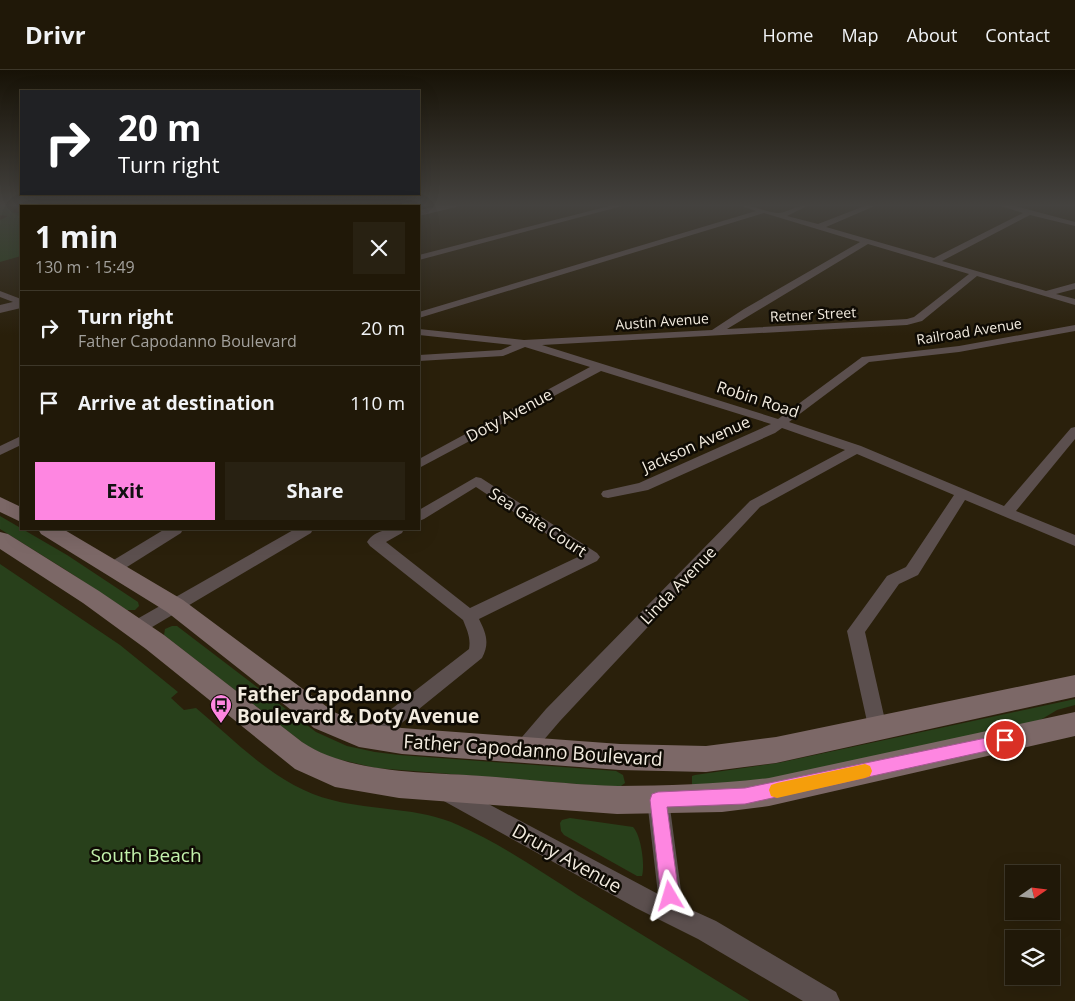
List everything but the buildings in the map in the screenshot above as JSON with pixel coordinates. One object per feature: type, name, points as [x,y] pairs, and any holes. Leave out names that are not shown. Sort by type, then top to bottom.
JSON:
[{"type":"main road","points":[[0,504],[20,514]]},
{"type":"main road","name":"Father Capodanno Boulevard","points":[[50,530],[175,606],[324,720],[347,731],[370,737],[434,744],[652,759],[706,759],[753,754],[1075,686]]},
{"type":"main road","points":[[0,540],[136,628],[279,742],[305,760],[335,773],[352,777],[439,788],[617,800],[722,798],[770,792],[1075,724]]},
{"type":"street","points":[[420,258],[456,248]]},
{"type":"street","points":[[420,315],[640,248]]},
{"type":"street","name":"Austin Avenue","points":[[524,343],[714,333],[746,311],[854,248]]},
{"type":"street","points":[[892,248],[1075,302]]},
{"type":"street","points":[[935,261],[959,248]]},
{"type":"street","name":"Retner Street","points":[[714,333],[913,321],[976,273]]},
{"type":"street","points":[[1046,293],[1075,286]]},
{"type":"street","points":[[0,294],[20,303]]},
{"type":"street","points":[[0,309],[20,303]]},
{"type":"street","name":"Railroad Avenue","points":[[866,359],[959,348],[1075,328]]},
{"type":"street","name":"Robin Road","points":[[420,332],[524,343],[780,424],[856,450],[1075,541]]},
{"type":"street","points":[[420,358],[503,353],[524,343]]},
{"type":"street","name":"Jackson Avenue","points":[[608,494],[643,487],[771,430],[866,359]]},
{"type":"street","name":"Doty Avenue","points":[[420,463],[600,367]]},
{"type":"street","points":[[1007,512],[1075,431]]},
{"type":"street","points":[[0,451],[20,441]]},
{"type":"street","name":"Linda Avenue","points":[[523,750],[553,715],[756,504],[856,450]]},
{"type":"street","name":"Sea Gate Court","points":[[420,515],[476,481],[592,557],[469,616]]},
{"type":"street","points":[[877,729],[856,631],[893,580],[912,571],[962,493]]},
{"type":"street","points":[[114,568],[174,530]]},
{"type":"street","points":[[136,628],[304,530]]},
{"type":"street","points":[[370,737],[476,653],[479,647],[479,638],[469,616],[375,542],[394,530]]},
{"type":"street","name":"Drury Avenue","points":[[439,788],[644,900],[707,930],[827,1001]]},
{"type":"street","points":[[658,800],[672,913]]},
{"type":"green space","points":[[0,248],[20,248],[20,256],[0,262]]},
{"type":"green space","points":[[0,516],[20,528],[20,530],[24,530],[67,555],[138,602],[139,606],[135,610],[127,610],[0,529]]},
{"type":"green space","name":"South Beach","points":[[0,564],[120,645],[178,692],[171,698],[184,710],[196,708],[243,749],[294,785],[312,794],[332,800],[428,815],[474,832],[520,858],[750,1001],[0,1001]]},
{"type":"green space","points":[[177,626],[316,732],[347,746],[399,755],[616,771],[623,775],[625,783],[614,787],[376,768],[329,757],[307,746],[164,635],[165,629]]},
{"type":"green space","points":[[1075,699],[1075,705],[1057,710],[1037,722],[773,781],[692,786],[692,776],[695,775],[778,763]]},
{"type":"green space","points":[[570,818],[633,827],[642,850],[642,876],[637,876],[564,835],[561,831],[560,823],[562,820]]},
{"type":"slow traffic","points":[[777,790],[865,771]]},
{"type":"place","name":"Father Capodanno Boulevard & Doty Avenue","points":[[221,724]]},
{"type":"route","points":[[670,896],[658,800],[722,798],[770,792],[1005,740]]}]
